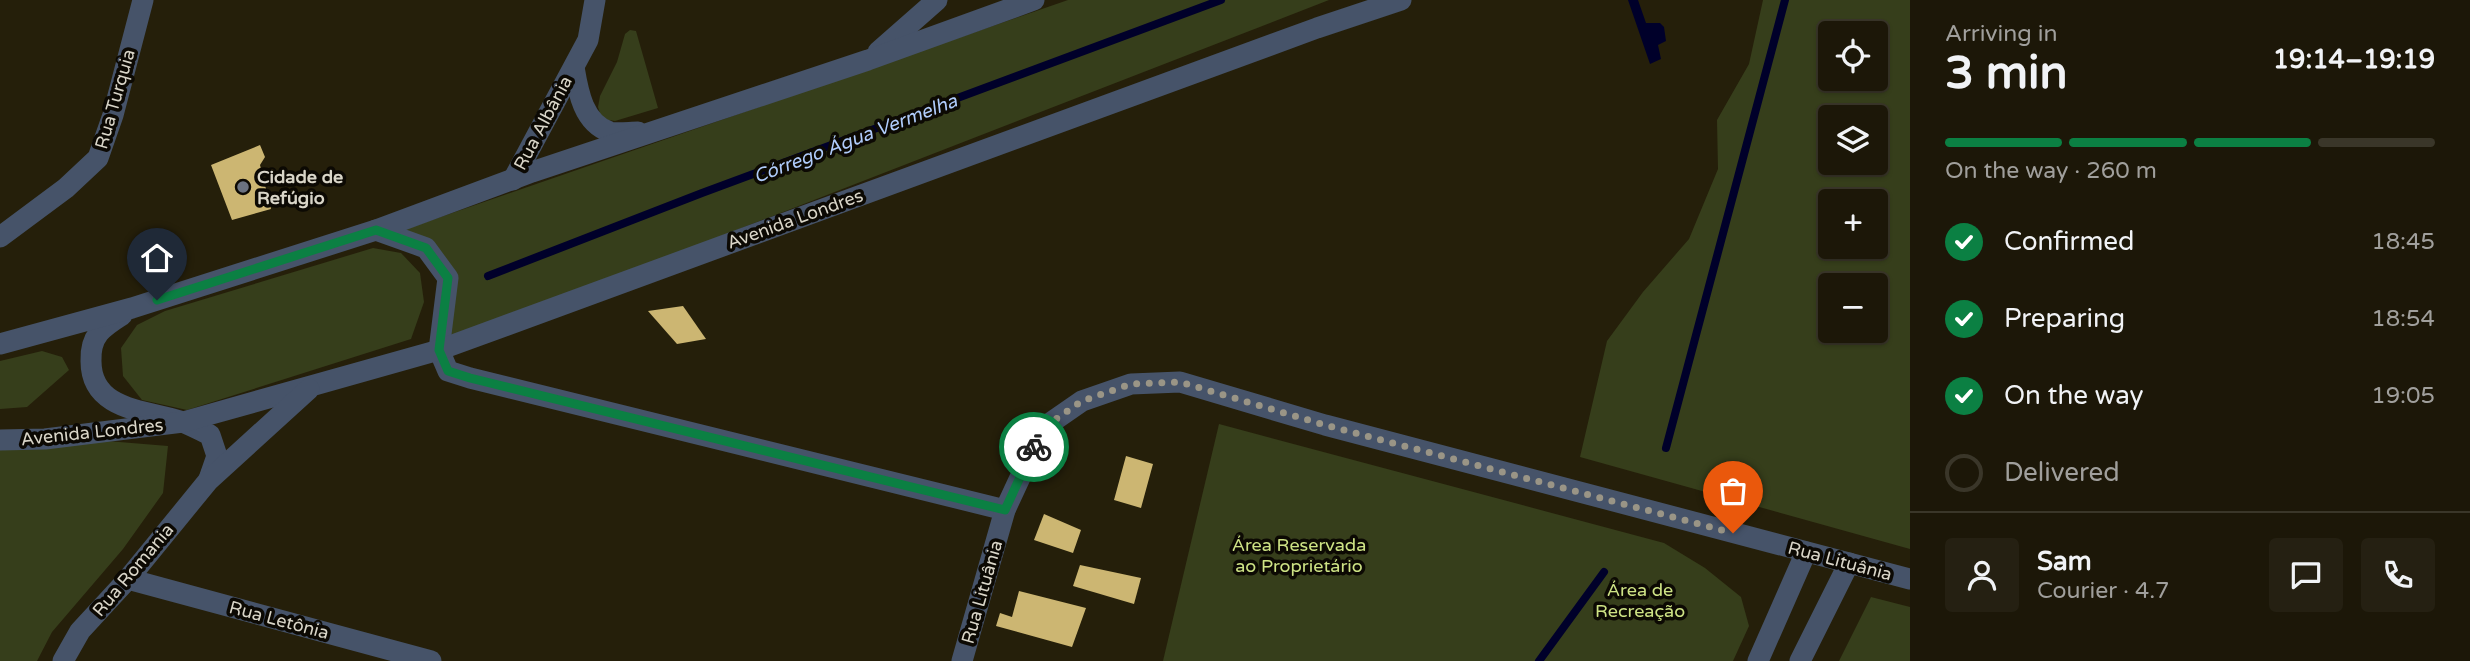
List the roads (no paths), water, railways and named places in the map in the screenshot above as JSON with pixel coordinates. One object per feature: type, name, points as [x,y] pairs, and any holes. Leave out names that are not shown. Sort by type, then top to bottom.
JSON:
[{"type":"street","name":"Rua Turquia","points":[[0,237],[66,188],[98,158],[113,115],[143,0]]},
{"type":"street","name":"Rua Albânia","points":[[513,180],[588,40],[595,0]]},
{"type":"street","points":[[868,60],[937,0]]},
{"type":"street","name":"Avenida Londres","points":[[0,344],[132,307],[376,230],[1034,0]]},
{"type":"street","name":"Avenida Londres","points":[[0,440],[45,439],[183,422],[439,350],[1304,33],[1401,0]]},
{"type":"street","name":"Rua Albânia","points":[[574,67],[582,103],[592,119],[610,132],[655,131]]},
{"type":"street","points":[[376,230],[426,248],[448,278],[439,350],[448,371],[1005,510]]},
{"type":"street","name":"Avenida Londres","points":[[132,307],[100,329],[93,343],[92,375],[101,391],[114,403],[183,422]]},
{"type":"street","name":"Rua Lituânia","points":[[962,661],[1005,510],[1043,428],[1082,401],[1131,384],[1180,382],[1325,425],[1910,579]]},
{"type":"street","name":"Rua Romania","points":[[63,661],[80,631],[128,579],[208,481],[313,385]]},
{"type":"street","name":"Rua Romania","points":[[183,422],[210,435],[217,456],[208,481]]},
{"type":"street","points":[[1758,661],[1806,552]]},
{"type":"street","points":[[1800,661],[1849,563]]},
{"type":"street","name":"Rua Letônia","points":[[128,579],[431,661]]},
{"type":"water","points":[[1628,0],[1638,0],[1646,23],[1660,23],[1664,27],[1666,41],[1658,45],[1661,59],[1650,64]]},
{"type":"waterway","name":"Córrego Água Vermelha","points":[[488,276],[702,193],[1221,0]]},
{"type":"waterway","points":[[1666,448],[1785,0]]},
{"type":"waterway","points":[[1539,661],[1604,572]]},
{"type":"place","name":"Cidade de Refúgio","points":[[243,187]]},
{"type":"park label","name":"Área Reservada ao Proprietário","points":[[1299,555]]},
{"type":"park label","name":"Área de Recreação","points":[[1640,600]]}]
